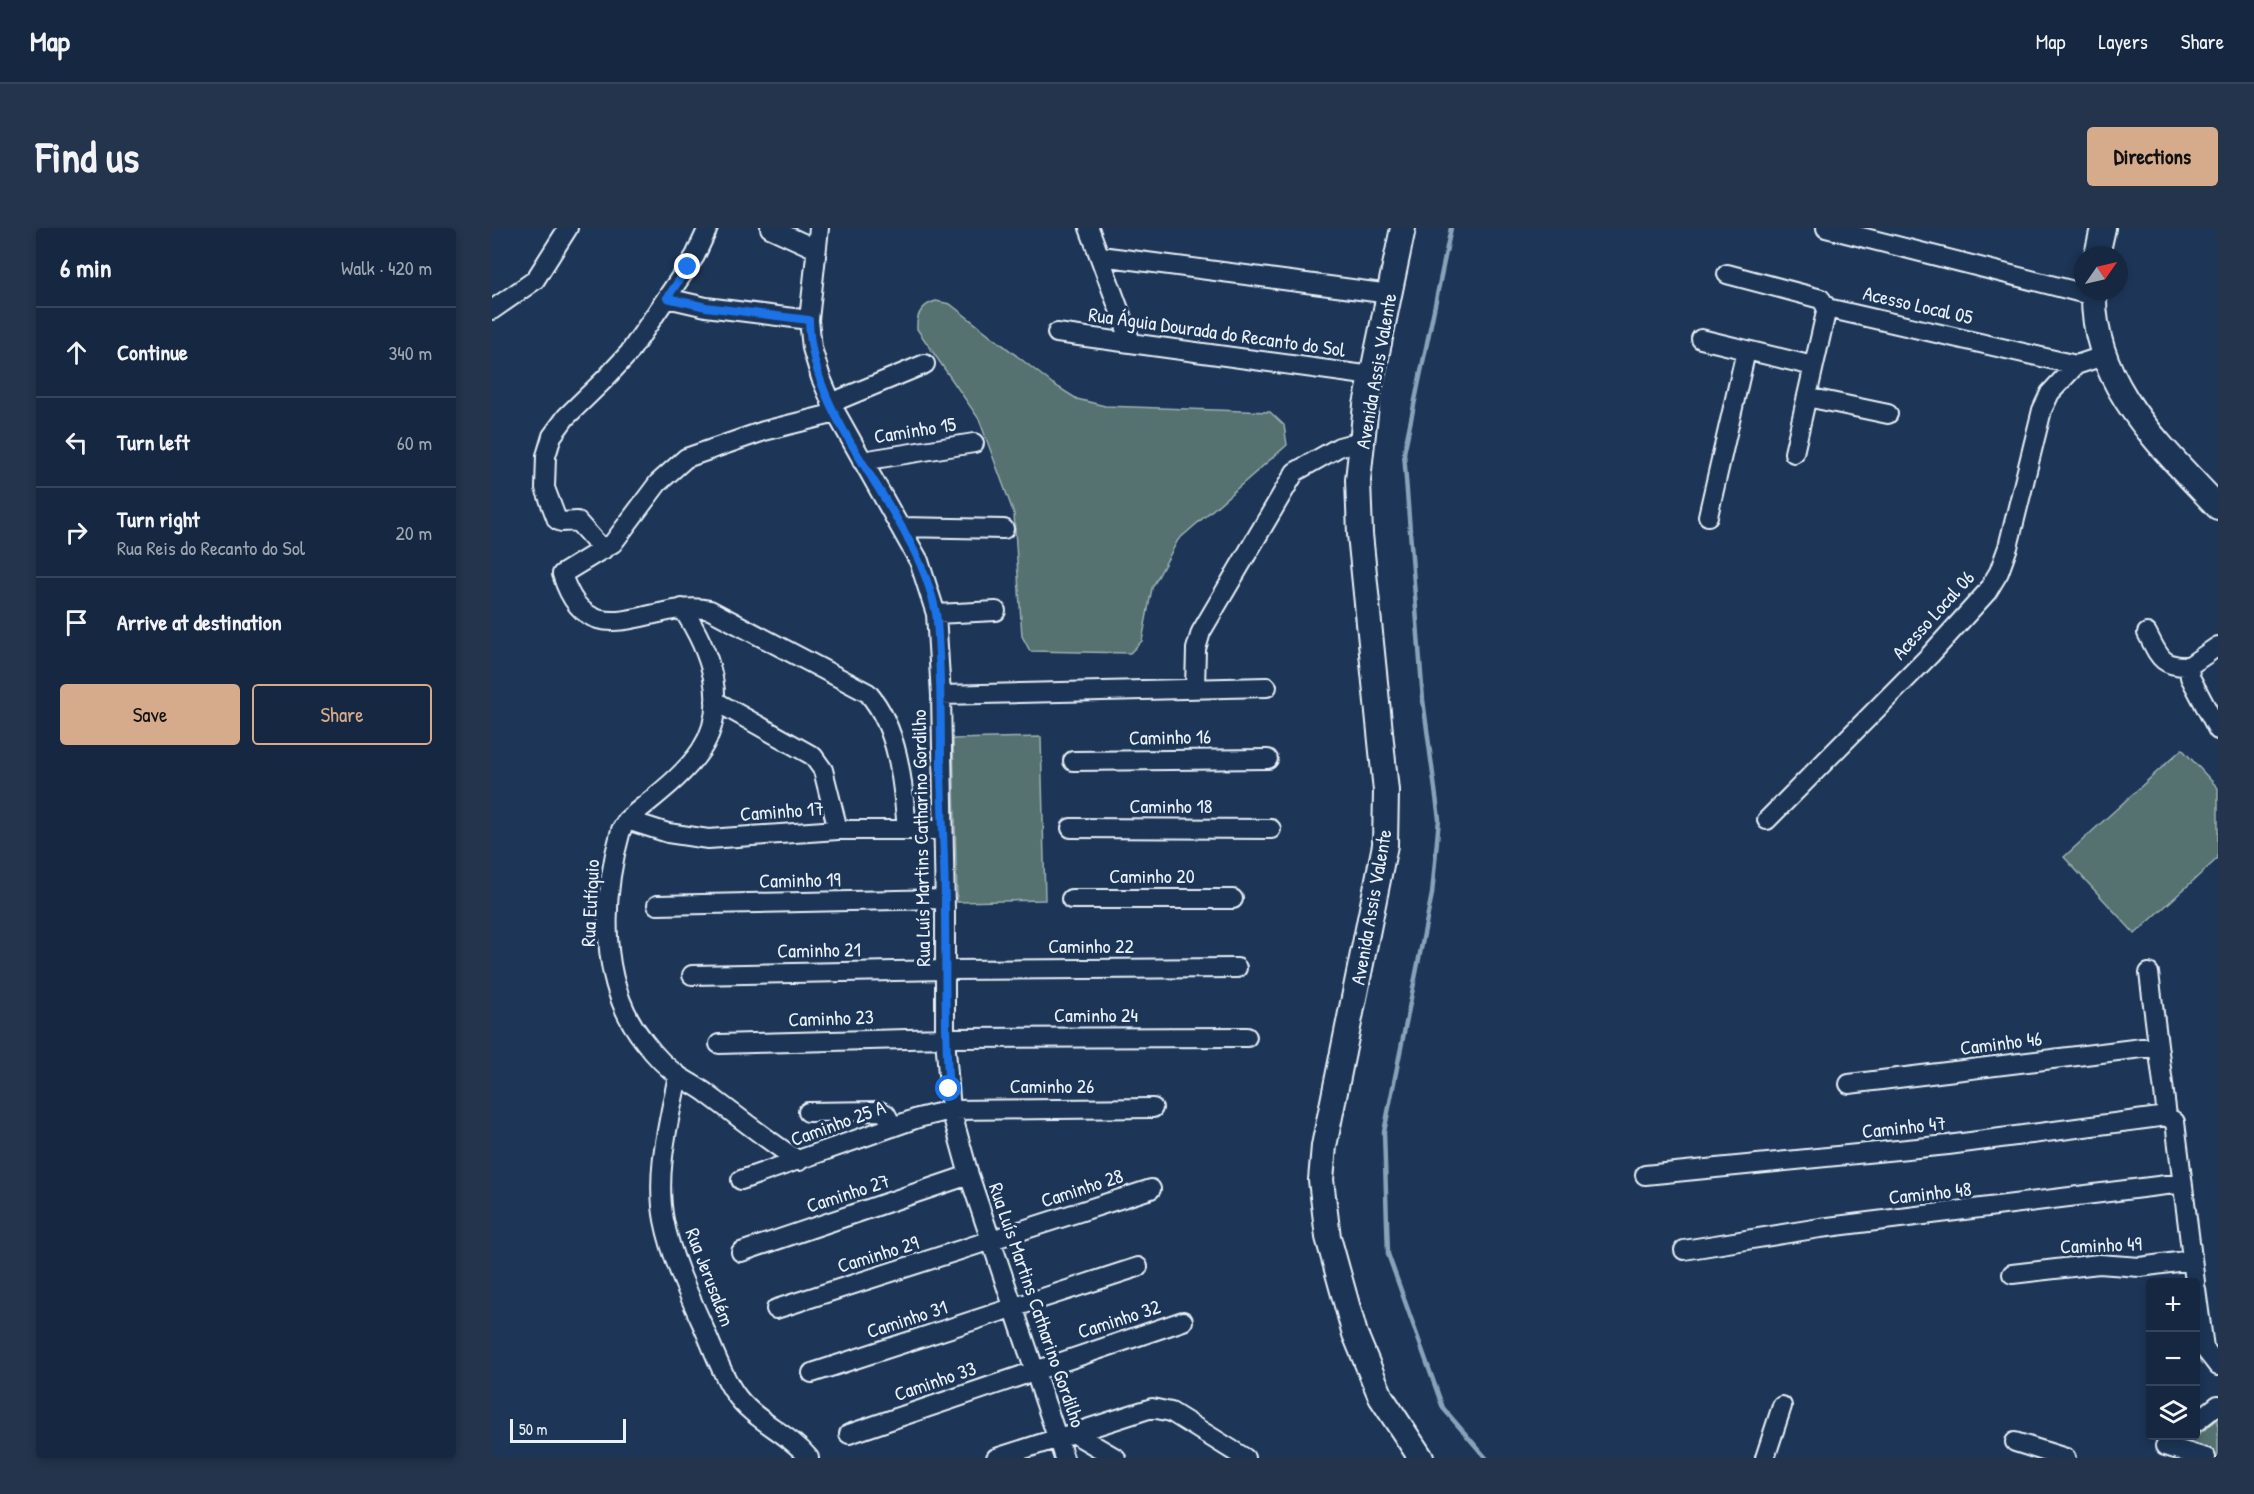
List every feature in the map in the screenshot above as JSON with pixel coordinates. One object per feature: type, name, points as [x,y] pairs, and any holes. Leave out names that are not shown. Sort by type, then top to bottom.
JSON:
[{"type":"main road","name":"Avenida Assis Valente","points":[[1402,228],[1361,441],[1358,504],[1386,791],[1385,845],[1324,1146],[1321,1180],[1328,1237],[1355,1334],[1381,1396],[1421,1458]]},
{"type":"main road","points":[[2099,246],[2103,228]]},
{"type":"main road","points":[[2094,300],[2103,356],[2114,382],[2143,424],[2218,507]]},
{"type":"street","points":[[492,310],[535,280],[568,228]]},
{"type":"street","points":[[603,550],[577,521],[557,520],[545,488],[548,447],[566,417],[615,369],[667,298],[695,256],[708,228]]},
{"type":"street","points":[[770,228],[816,249]]},
{"type":"street","name":"Rua Luís Martins Catharino Gordilho","points":[[819,228],[809,320],[812,348],[833,408],[919,561],[936,614],[941,695],[945,1038],[951,1110],[969,1174],[1036,1370],[1066,1435],[1064,1458]]},
{"type":"street","points":[[1089,228],[1131,342]]},
{"type":"street","points":[[1826,228],[2074,289]]},
{"type":"street","points":[[1101,256],[1390,294]]},
{"type":"street","name":"Acesso Local 05","points":[[1727,274],[1821,299],[1827,308],[2076,365]]},
{"type":"street","points":[[667,298],[706,307],[809,320]]},
{"type":"street","points":[[1794,453],[1827,308]]},
{"type":"street","name":"Rua Águia Dourada do Recanto do Sol","points":[[1057,333],[1372,376]]},
{"type":"street","points":[[1701,339],[1814,366]]},
{"type":"street","points":[[1708,516],[1746,351]]},
{"type":"street","points":[[2076,365],[2103,356]]},
{"type":"street","points":[[907,830],[901,771],[881,711],[868,693],[719,613],[701,608],[682,608],[638,620],[598,619],[579,609],[568,592],[562,574],[613,543],[658,483],[686,458],[833,408],[925,364]]},
{"type":"street","name":"Acesso Local 06","points":[[1767,820],[1930,655],[1987,592],[1999,572],[2008,546],[2042,410],[2050,393],[2076,365]]},
{"type":"street","points":[[1807,397],[1888,414]]},
{"type":"street","points":[[1195,688],[1196,649],[1201,632],[1295,472],[1339,447],[1361,441]]},
{"type":"street","name":"Caminho 15","points":[[862,461],[974,443]]},
{"type":"street","points":[[901,527],[1004,529]]},
{"type":"street","name":"Rua Eutíquio","points":[[682,608],[708,659],[715,701],[714,719],[700,751],[627,820],[616,846],[610,900],[608,951],[612,972],[618,996],[644,1041],[678,1075],[799,1161]]},
{"type":"street","points":[[936,614],[996,611]]},
{"type":"street","points":[[2147,633],[2160,659],[2174,667],[2189,666],[2218,646]]},
{"type":"street","points":[[2189,666],[2190,677],[2218,730]]},
{"type":"street","points":[[941,695],[1267,687]]},
{"type":"street","points":[[715,701],[813,756],[823,770],[838,830]]},
{"type":"street","name":"Caminho 16","points":[[1073,761],[1268,759]]},
{"type":"street","name":"Caminho 17","points":[[627,820],[668,834],[708,839],[838,830],[942,830]]},
{"type":"street","name":"Caminho 18","points":[[1071,828],[1271,829]]},
{"type":"street","name":"Caminho 19","points":[[657,905],[945,899]]},
{"type":"street","name":"Caminho 20","points":[[1071,899],[1233,899]]},
{"type":"street","name":"Caminho 22","points":[[946,970],[1237,968]]},
{"type":"street","name":"Caminho 21","points":[[692,975],[946,970]]},
{"type":"street","points":[[2149,973],[2167,1116],[2175,1122],[2194,1278]]},
{"type":"street","name":"Caminho 24","points":[[945,1038],[1247,1037]]},
{"type":"street","name":"Caminho 23","points":[[719,1044],[945,1038]]},
{"type":"street","name":"Caminho 46","points":[[1849,1084],[2158,1046]]},
{"type":"street","name":"Rua Jerusalém","points":[[678,1075],[667,1131],[661,1193],[664,1220],[680,1273],[733,1392],[757,1417],[792,1441],[809,1458]]},
{"type":"street","name":"Caminho 26","points":[[951,1110],[1153,1108]]},
{"type":"street","name":"Caminho 25 A","points":[[741,1180],[893,1127],[951,1110]]},
{"type":"street","points":[[808,1112],[880,1111],[886,1114],[893,1127]]},
{"type":"street","name":"Caminho 47","points":[[1645,1175],[1948,1145],[2167,1116]]},
{"type":"street","name":"Caminho 27","points":[[741,1252],[969,1174]]},
{"type":"street","name":"Caminho 48","points":[[1684,1250],[1820,1228],[2182,1183]]},
{"type":"street","name":"Caminho 28","points":[[992,1242],[1151,1189]]},
{"type":"street","name":"Caminho 29","points":[[776,1309],[992,1242]]},
{"type":"street","name":"Caminho 49","points":[[2013,1274],[2100,1264],[2140,1267],[2192,1260]]},
{"type":"street","name":"Caminho 31","points":[[812,1373],[1138,1267]]},
{"type":"street","points":[[2200,1321],[2204,1347],[2218,1366]]},
{"type":"street","name":"Caminho 32","points":[[1036,1370],[1183,1322]]},
{"type":"street","points":[[2200,1343],[2202,1337]]},
{"type":"street","name":"Caminho 33","points":[[849,1434],[1036,1370]]},
{"type":"street","points":[[2200,1419],[2218,1405]]},
{"type":"street","points":[[1765,1458],[1782,1406]]},
{"type":"street","points":[[1002,1457],[1141,1411],[1164,1409],[1245,1458]]},
{"type":"street","points":[[1066,1435],[1116,1458]]},
{"type":"street","points":[[2015,1442],[2066,1458]]},
{"type":"street","points":[[2168,1444],[2206,1458]]},
{"type":"green space","points":[[936,301],[950,304],[1053,384],[1077,399],[1105,406],[1270,412],[1284,425],[1287,445],[1178,540],[1152,588],[1142,641],[1130,653],[1030,651],[1022,636],[1014,514],[979,419],[917,329],[920,311]]},
{"type":"green space","points":[[1041,737],[1045,900],[957,902],[953,739]]},
{"type":"green space","points":[[2182,749],[2218,788],[2218,858],[2135,934],[2064,857]]},
{"type":"green space","points":[[2218,1419],[2218,1458],[2180,1449],[2191,1440],[2200,1440],[2200,1433]]},
{"type":"waterway","points":[[1451,228],[1404,453],[1423,700],[1439,819],[1432,894],[1384,1132],[1388,1254],[1443,1408],[1486,1458]]},
{"type":"route","points":[[688,267],[667,298],[706,307],[809,320],[812,348],[831,403],[919,561],[930,590],[936,614],[941,695],[945,1038],[949,1089]]}]
